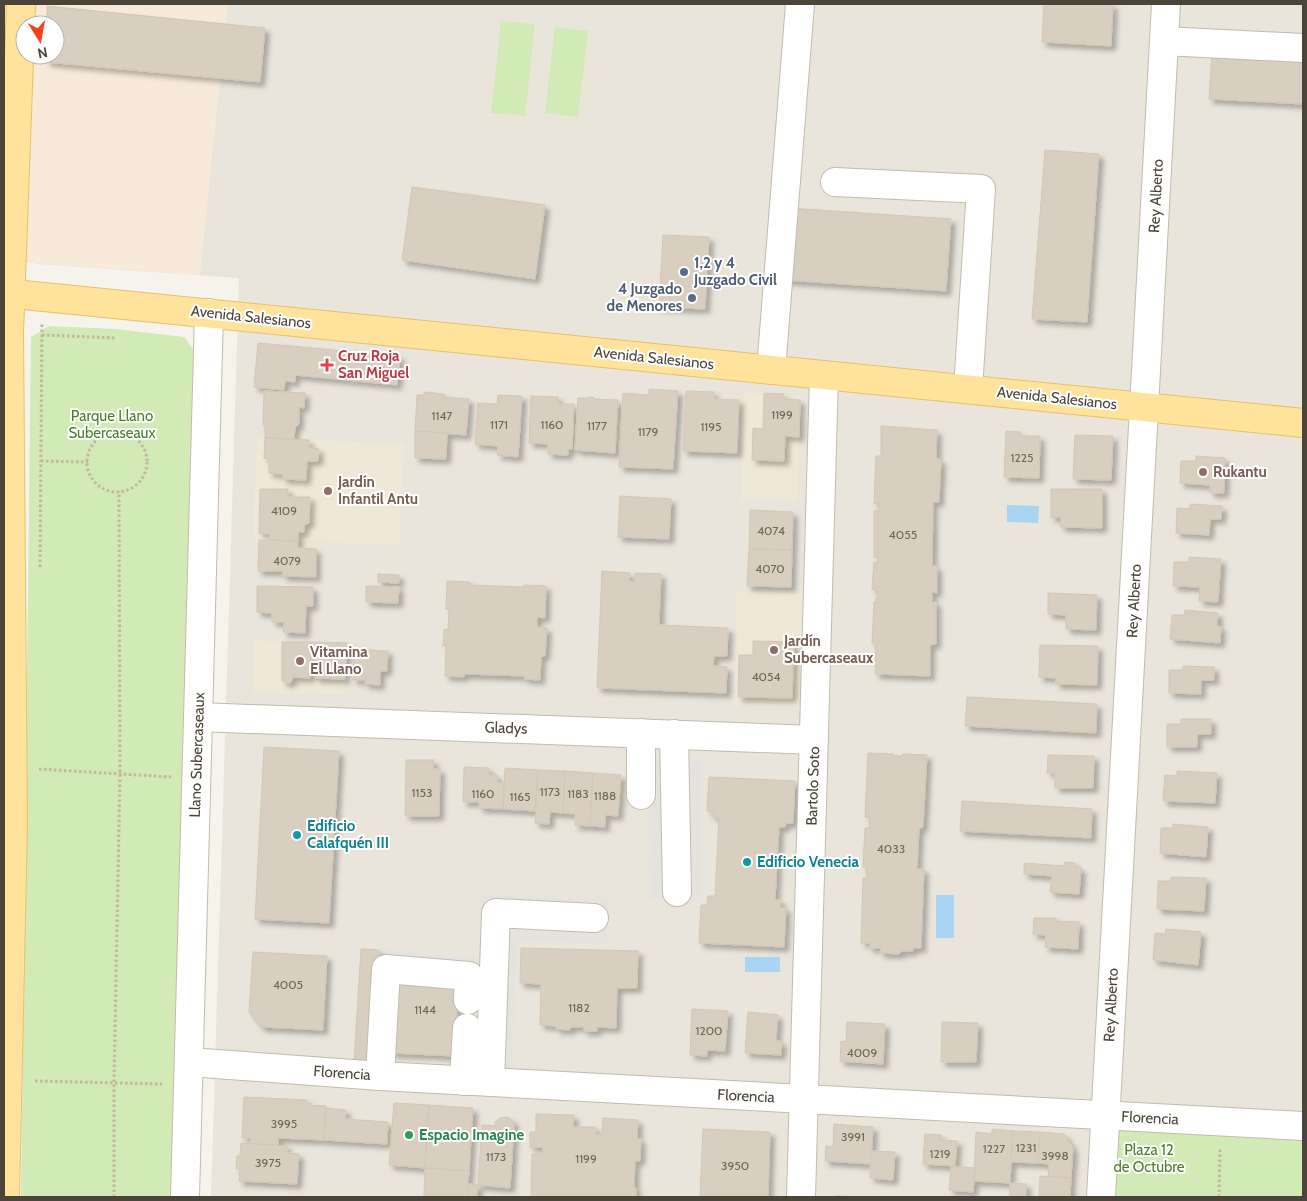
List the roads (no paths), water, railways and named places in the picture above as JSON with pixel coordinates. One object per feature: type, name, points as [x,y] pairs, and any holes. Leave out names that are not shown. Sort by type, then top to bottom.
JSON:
[{"type":"main road","points":[[5,1197],[8,779],[8,293],[21,4]]},
{"type":"main road","name":"Avenida Salesianos","points":[[8,293],[1303,423]]},
{"type":"street","points":[[771,370],[800,4]]},
{"type":"street","name":"Rey Alberto","points":[[1101,1197],[1166,4]]},
{"type":"street","points":[[1164,41],[1303,48]]},
{"type":"street","points":[[835,182],[981,189],[968,389]]},
{"type":"street","name":"Llano Subercaseaux","points":[[185,1197],[209,313]]},
{"type":"street","name":"Bartolo Soto","points":[[801,1197],[824,375]]},
{"type":"street","name":"Gladys","points":[[198,717],[814,740]]},
{"type":"street","points":[[641,733],[641,795]]},
{"type":"street","points":[[674,734],[677,892]]},
{"type":"street","points":[[487,1065],[496,913],[594,918]]},
{"type":"street","points":[[380,1076],[386,969],[469,976],[468,1000]]},
{"type":"street","points":[[466,1028],[487,1065]]},
{"type":"street","name":"Florencia","points":[[188,1074],[380,1076],[487,1065],[804,1099],[1303,1126]]},
{"type":"water","points":[[1007,505],[1039,506],[1038,523],[1007,522]]},
{"type":"water","points":[[936,895],[954,895],[954,938],[936,938]]},
{"type":"water","points":[[745,957],[780,957],[780,972],[745,972]]},
{"type":"place","name":"1,2 y 4 Juzgado Civil","points":[[684,272]]},
{"type":"place","name":"4 Juzgado de Menores","points":[[692,298]]},
{"type":"place","name":"Cruz Roja San Miguel","points":[[327,365]]},
{"type":"place","name":"Rukantu","points":[[1203,472]]},
{"type":"place","name":"Jardín Infantil Antu","points":[[328,491]]},
{"type":"place","name":"Jardín Subercaseaux","points":[[774,650]]},
{"type":"place","name":"Vitamina El Llano","points":[[300,661]]},
{"type":"place","name":"Edificio Calafquén III","points":[[297,835]]},
{"type":"place","name":"Edificio Venecia","points":[[747,862]]},
{"type":"place","name":"Espacio Imagine","points":[[409,1135]]},
{"type":"park label","name":"Parque Llano Subercaseaux","points":[[112,424]]},
{"type":"park label","name":"Plaza 12 de Octubre","points":[[1149,1158]]}]
